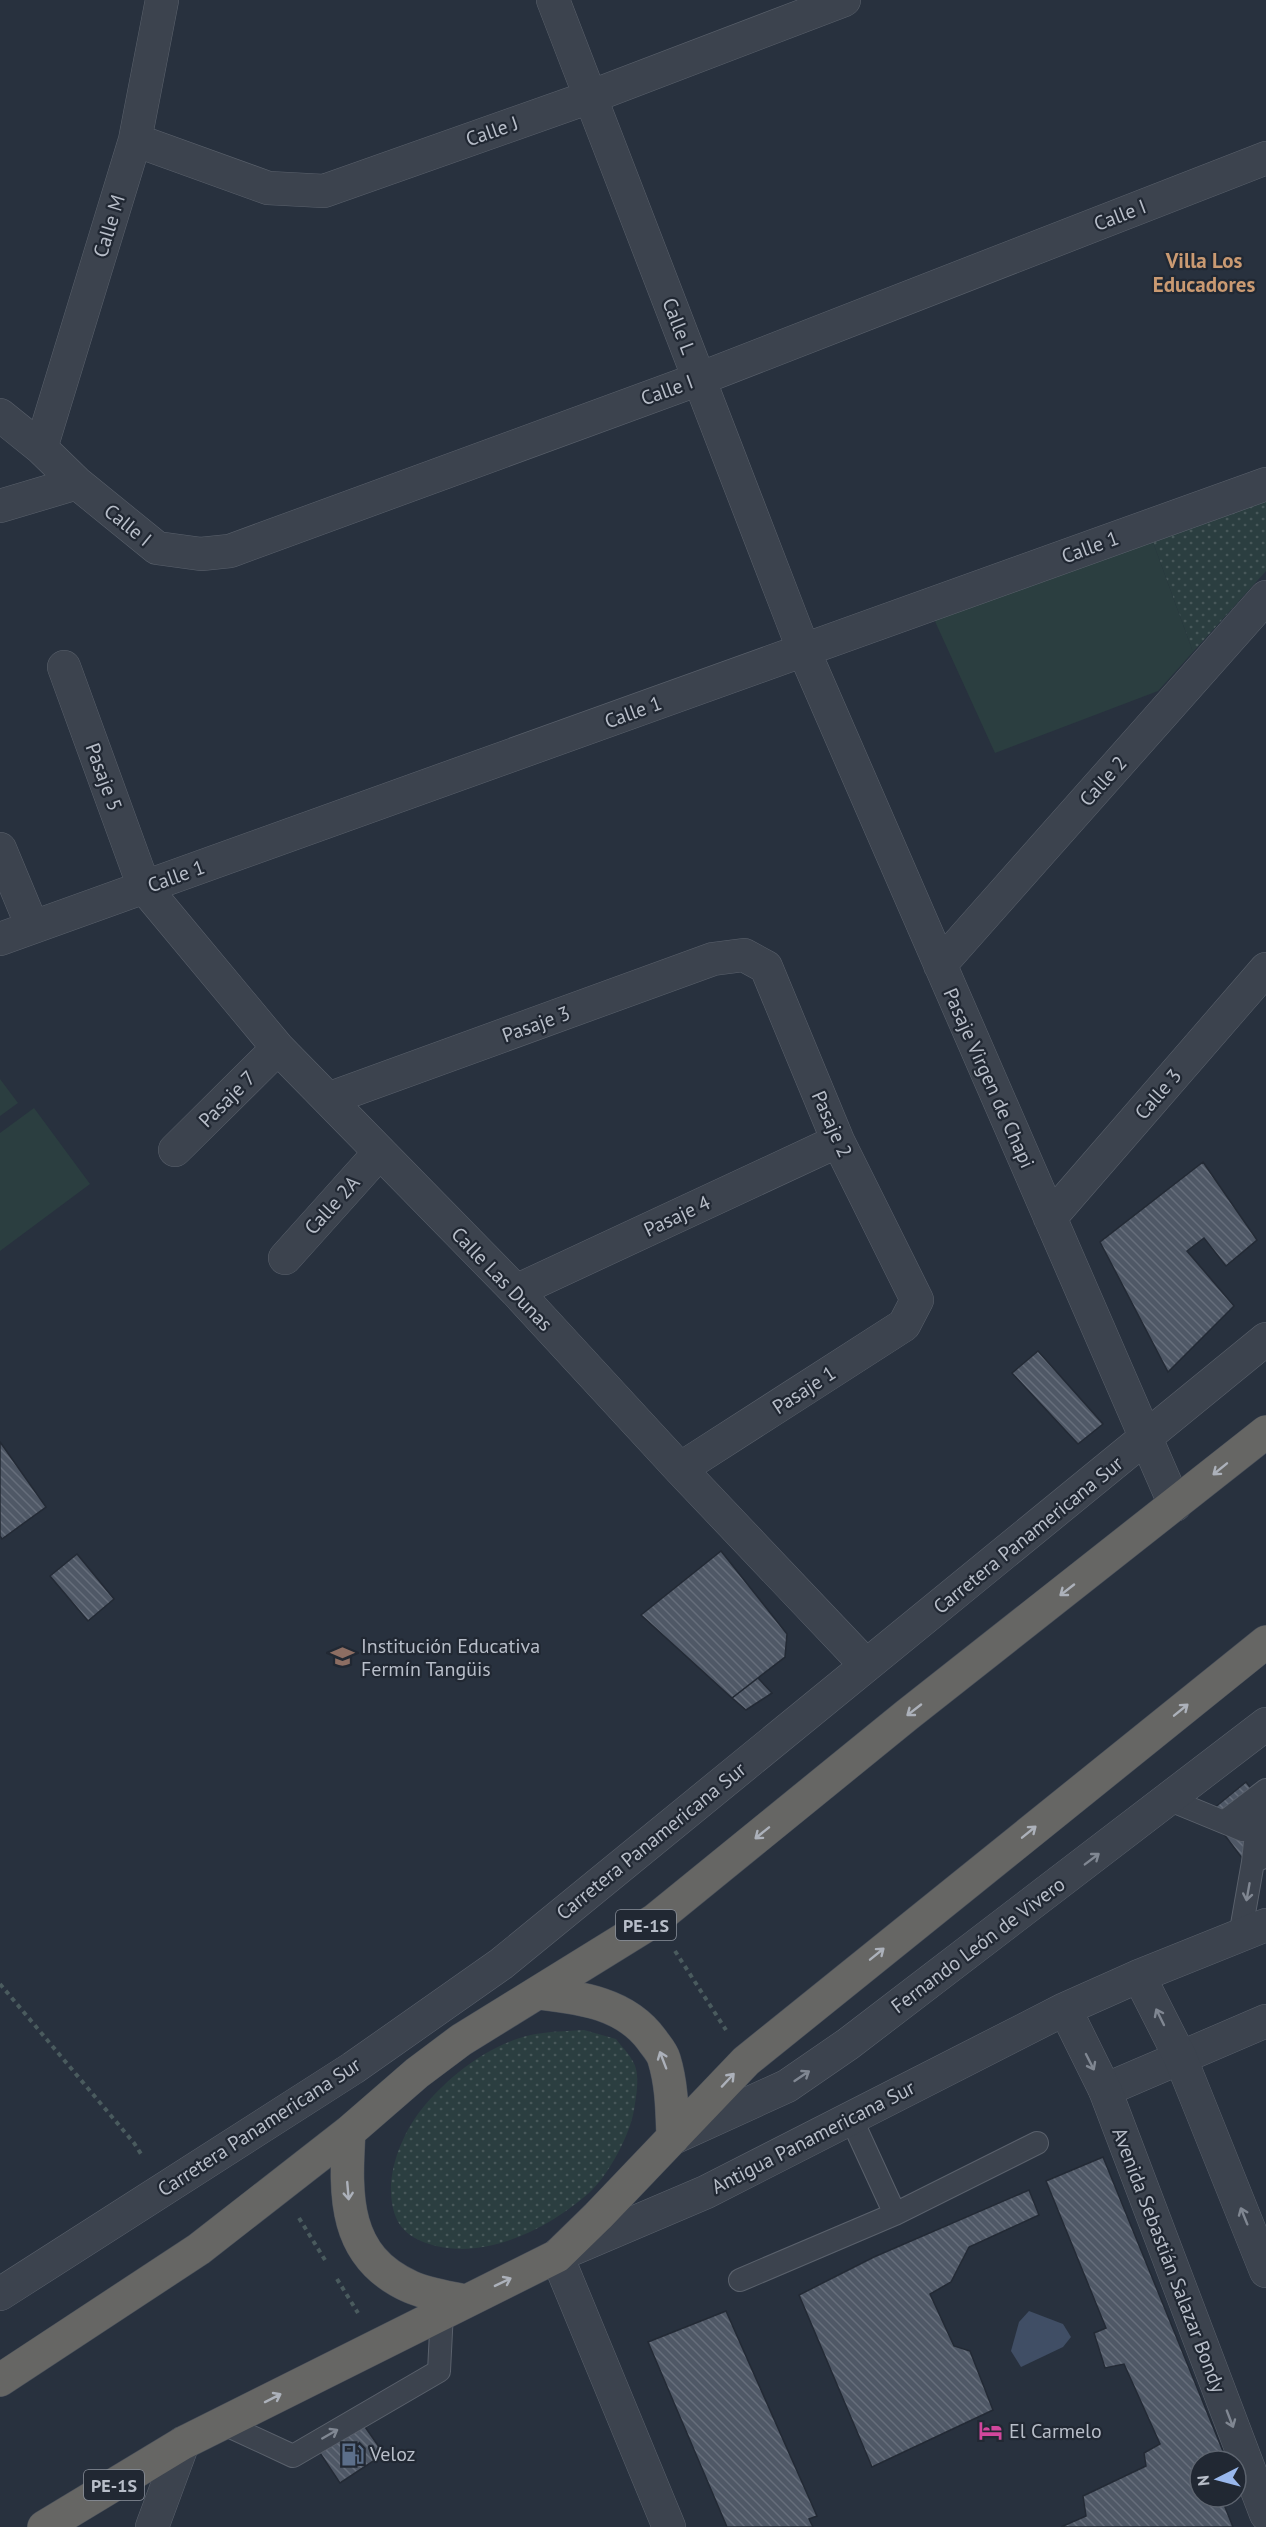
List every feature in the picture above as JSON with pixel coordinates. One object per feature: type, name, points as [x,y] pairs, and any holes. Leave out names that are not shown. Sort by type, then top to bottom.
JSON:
[{"type":"highway","name":"PE-1S","points":[[0,2380],[200,2249],[349,2132],[461,2040],[655,1920],[898,1723],[1266,1432]]},
{"type":"highway","name":"PE-1S","points":[[44,2527],[183,2443],[557,2256],[674,2138],[746,2061],[1266,1641]]},
{"type":"highway","points":[[539,1993],[583,1998],[617,2009],[646,2032],[664,2056],[671,2092],[674,2138]]},
{"type":"highway","points":[[349,2132],[346,2174],[349,2211],[361,2246],[382,2271],[453,2307]]},
{"type":"street","name":"Calle M","points":[[41,448],[135,140],[162,0]]},
{"type":"street","name":"Calle L","points":[[553,0],[804,651]]},
{"type":"street","name":"Calle J","points":[[135,140],[268,188],[324,190],[590,97],[844,0]]},
{"type":"street","name":"Calle I","points":[[0,414],[41,448],[76,483],[157,548],[201,554],[230,551],[699,379],[1266,158]]},
{"type":"street","points":[[0,506],[76,483]]},
{"type":"street","name":"Calle 1","points":[[0,939],[1266,484]]},
{"type":"street","name":"Calle 2","points":[[940,965],[1266,597]]},
{"type":"street","name":"Pasaje Virgen de Chapi","points":[[804,651],[1175,1505]]},
{"type":"street","name":"Pasaje 5","points":[[64,667],[144,887]]},
{"type":"street","points":[[0,849],[33,926]]},
{"type":"street","name":"Calle Las Dunas","points":[[144,887],[278,1048],[516,1292],[866,1665]]},
{"type":"street","name":"Pasaje 3","points":[[328,1099],[713,958],[744,955]]},
{"type":"street","name":"Pasaje 2","points":[[744,955],[766,967],[838,1141],[917,1300]]},
{"type":"street","name":"Calle 3","points":[[1050,1218],[1266,969]]},
{"type":"street","name":"Pasaje 7","points":[[175,1150],[278,1048]]},
{"type":"street","name":"Pasaje 4","points":[[516,1292],[838,1141]]},
{"type":"street","name":"Calle 2A","points":[[285,1258],[380,1152]]},
{"type":"street","name":"Pasaje 1","points":[[680,1469],[904,1325],[917,1300]]},
{"type":"street","name":"Carretera Panamericana Sur","points":[[0,2294],[353,2067],[501,1964],[1266,1339]]},
{"type":"street","name":"Fernando León de Vivero","points":[[674,2138],[787,2086],[848,2044],[1265,1726]]},
{"type":"street","name":"Antigua Panamericana Sur","points":[[557,2256],[706,2192],[1065,2009],[1139,1976],[1253,1931]]},
{"type":"street","points":[[1139,1976],[1180,2057],[1266,2271]]},
{"type":"street","name":"Avenida Sebastián Salazar Bondy","points":[[1065,2009],[1105,2090],[1266,2514]]},
{"type":"street","points":[[1105,2090],[1266,2021]]},
{"type":"street","points":[[557,2256],[669,2527]]},
{"type":"street","points":[[152,2527],[183,2443]]},
{"type":"lane","points":[[1224,1822],[1266,1790]]},
{"type":"lane","points":[[1170,1800],[1243,1830],[1266,1814]]},
{"type":"lane","points":[[1253,1931],[1260,1859],[1255,1843],[1266,1837]]},
{"type":"lane","points":[[851,2118],[895,2214]]},
{"type":"lane","points":[[740,2280],[895,2214],[1037,2143]]},
{"type":"lane","points":[[222,2423],[292,2456],[439,2371],[453,2307]]},
{"type":"path","points":[[655,1920],[746,2061]]},
{"type":"path","points":[[0,1983],[134,2143],[162,2188]]},
{"type":"path","points":[[280,2187],[329,2266]]},
{"type":"path","points":[[335,2276],[377,2344]]},
{"type":"shaded area","points":[[1266,492],[1266,571],[1193,652],[1150,534]]},
{"type":"shaded area","points":[[1150,534],[1193,652],[1158,691],[995,753],[933,617]]},
{"type":"shaded area","points":[[0,1079],[18,1103],[0,1116]]},
{"type":"shaded area","points":[[34,1108],[90,1184],[0,1251],[0,1133]]},
{"type":"shaded area","points":[[584,2030],[616,2039],[633,2061],[637,2074],[636,2100],[628,2131],[611,2166],[596,2186],[554,2219],[513,2239],[491,2245],[469,2249],[447,2248],[426,2243],[404,2230],[393,2210],[391,2181],[393,2169],[406,2134],[425,2105],[449,2080],[494,2049],[526,2036]]},
{"type":"water","points":[[1029,2311],[1063,2324],[1071,2337],[1063,2347],[1021,2367],[1011,2351],[1019,2322]]},
{"type":"building","points":[[1203,1162],[1257,1240],[1226,1266],[1204,1238],[1187,1251],[1234,1306],[1168,1372],[1100,1242]]},
{"type":"building","points":[[1038,1351],[1103,1424],[1078,1444],[1012,1373]]},
{"type":"building","points":[[0,1442],[46,1507],[2,1539],[0,1536]]},
{"type":"building","points":[[721,1551],[787,1634],[785,1657],[732,1698],[641,1615]]},
{"type":"building","points":[[77,1554],[114,1599],[88,1621],[50,1576]]},
{"type":"building","points":[[758,1678],[772,1693],[746,1710],[732,1698]]},
{"type":"building","points":[[1246,1782],[1266,1808],[1245,1862],[1208,1813]]},
{"type":"building","points":[[1103,2157],[1222,2449],[1188,2449],[1188,2509],[1226,2509],[1233,2527],[1061,2527],[1086,2516],[1083,2496],[1146,2466],[1144,2453],[1160,2444],[1124,2364],[1105,2368],[1094,2333],[1106,2328],[1046,2181]]},
{"type":"building","points":[[1029,2190],[1039,2215],[969,2247],[951,2282],[930,2294],[954,2346],[970,2351],[993,2410],[872,2467],[799,2295],[874,2257]]},
{"type":"building","points":[[726,2311],[817,2516],[809,2519],[813,2527],[727,2527],[648,2342]]},
{"type":"building","name":"Veloz","points":[[363,2424],[384,2454],[340,2483],[320,2453]]},
{"type":"place","name":"Institución Educativa Fermín Tangüis","points":[[343,1657]]},
{"type":"place","name":"El Carmelo","points":[[991,2431]]},
{"type":"place","name":"Veloz","points":[[352,2454]]},
{"type":"district","name":"Villa Los Educadores","points":[[1204,272]]}]
